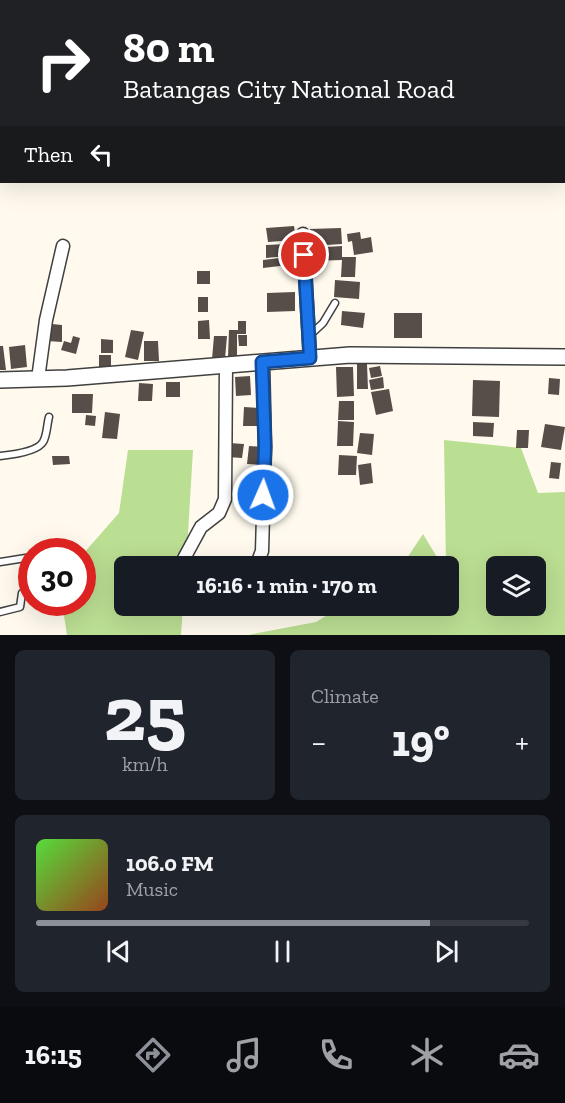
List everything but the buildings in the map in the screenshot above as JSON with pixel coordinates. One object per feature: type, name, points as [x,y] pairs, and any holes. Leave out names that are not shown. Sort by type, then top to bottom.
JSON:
[{"type":"street","points":[[303,234],[310,358]]},
{"type":"street","points":[[38,379],[46,320],[63,246]]},
{"type":"street","points":[[0,380],[350,355],[565,357]]},
{"type":"street","points":[[260,556],[265,447],[262,362]]},
{"type":"street","points":[[185,556],[201,528],[219,513],[225,500],[226,365]]},
{"type":"lane","points":[[309,336],[323,323],[335,303]]},
{"type":"lane","points":[[0,456],[13,455],[36,448],[43,442],[49,417]]},
{"type":"lane","points":[[0,562],[18,559]]},
{"type":"lane","points":[[0,612],[18,608]]},
{"type":"green space","points":[[444,440],[521,448],[538,493],[565,492],[565,635],[248,635],[316,622],[326,616],[459,616],[459,556],[446,556]]},
{"type":"green space","points":[[128,450],[193,450],[187,556],[114,556],[114,616],[182,616],[181,635],[67,635],[64,616],[96,616],[96,539],[119,513]]},
{"type":"green space","points":[[423,534],[436,556],[408,556]]},
{"type":"route","points":[[263,495],[265,447],[262,362],[310,358],[304,255]]}]
